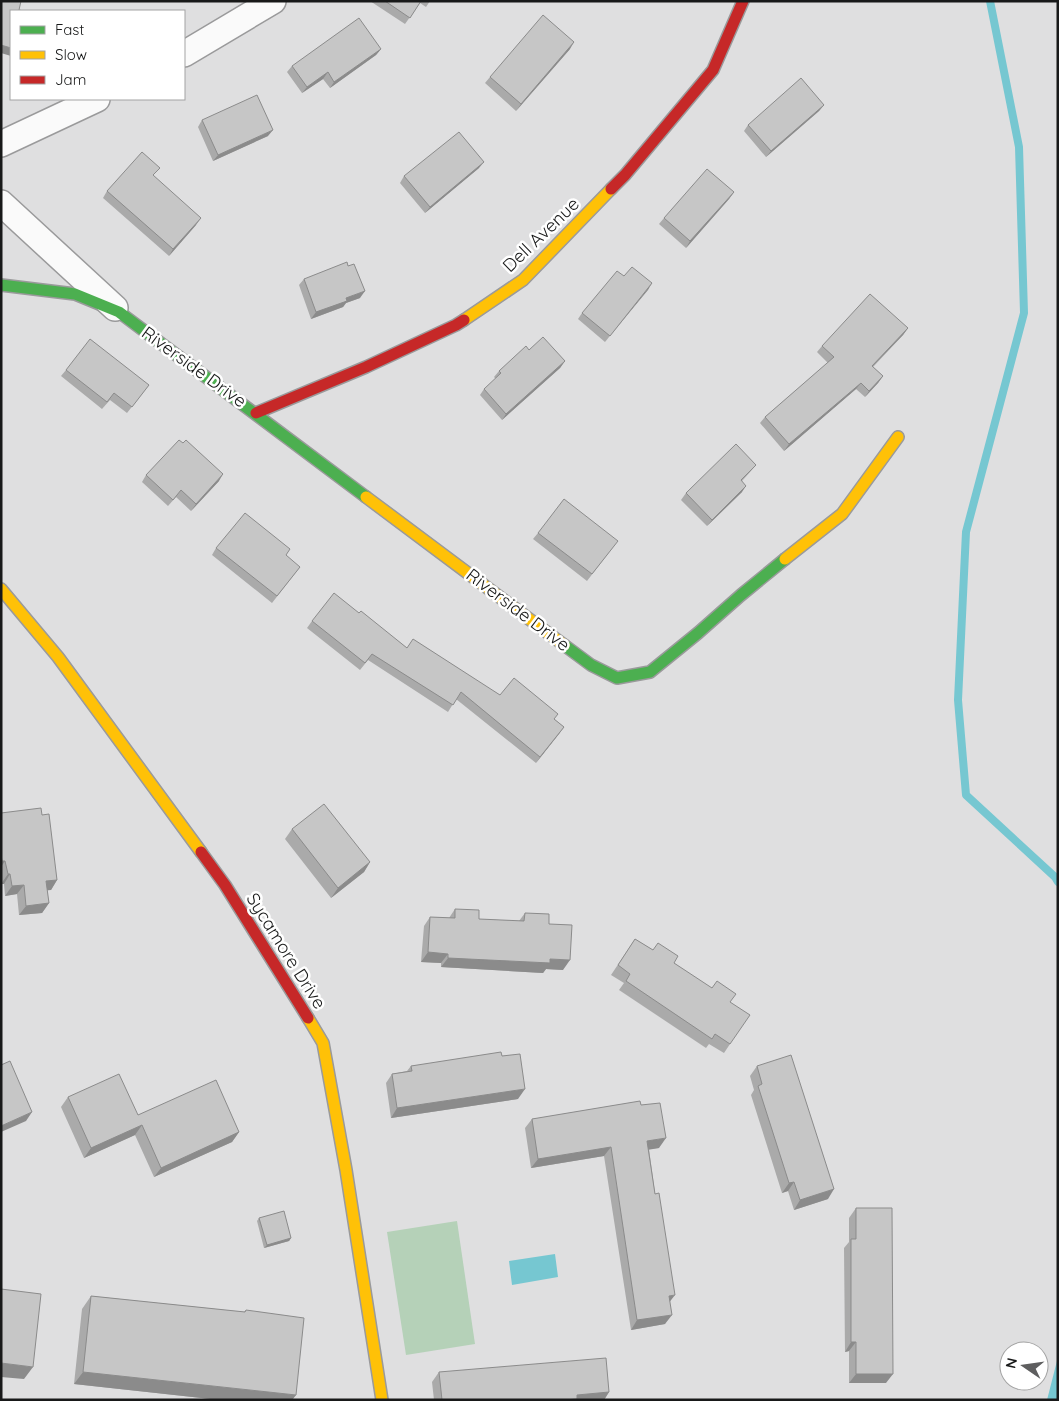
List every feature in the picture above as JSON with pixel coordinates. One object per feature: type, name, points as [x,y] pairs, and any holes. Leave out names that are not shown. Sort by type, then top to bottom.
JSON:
[{"type":"street","points":[[185,53],[273,1]]},
{"type":"street","name":"Dell Avenue","points":[[256,413],[366,367],[456,325],[523,280],[625,175],[713,70],[743,1]]},
{"type":"street","points":[[1,144],[95,100]]},
{"type":"street","name":"Riverside Drive","points":[[1,203],[119,312],[591,664],[617,678],[650,672],[741,595],[842,514],[898,437]]},
{"type":"street","name":"Riverside Drive","points":[[1,285],[74,294],[119,312]]},
{"type":"street","name":"Sycamore Drive","points":[[1,589],[58,657],[225,885],[323,1043],[347,1179],[382,1400]]},
{"type":"green space","points":[[457,1221],[475,1344],[406,1355],[387,1232]]},
{"type":"water","points":[[555,1254],[558,1277],[512,1285],[509,1261]]},
{"type":"water","points":[[1058,1357],[1058,1400],[1047,1400]]},
{"type":"building","points":[[1,1],[21,1],[19,10],[10,10],[10,48],[1,45]]},
{"type":"building","points":[[385,1],[421,1],[410,18]]},
{"type":"building","points":[[543,15],[574,42],[521,104],[490,77]]},
{"type":"building","points":[[359,18],[381,49],[334,82],[328,72],[307,87],[292,66]]},
{"type":"building","points":[[801,78],[824,105],[771,151],[748,125]]},
{"type":"building","points":[[257,95],[273,130],[218,155],[202,120]]},
{"type":"building","points":[[459,132],[484,162],[430,207],[404,176]]},
{"type":"building","points":[[142,152],[160,168],[153,175],[201,218],[173,249],[107,191]]},
{"type":"building","points":[[707,169],[734,192],[690,241],[664,218]]},
{"type":"building","points":[[347,262],[348,266],[354,264],[365,291],[346,298],[347,301],[316,312],[304,279]]},
{"type":"building","points":[[632,267],[652,283],[610,336],[582,313],[617,271],[624,276]]},
{"type":"building","points":[[870,294],[908,328],[872,366],[883,376],[869,391],[861,383],[789,444],[765,417],[834,357],[822,346]]},
{"type":"building","points":[[543,337],[565,361],[506,414],[484,389],[501,373],[499,371],[526,346],[529,350]]},
{"type":"building","points":[[90,339],[149,385],[132,407],[114,393],[107,402],[66,370]]},
{"type":"building","points":[[179,440],[183,443],[186,440],[223,474],[196,504],[181,490],[173,500],[146,475]]},
{"type":"building","points":[[736,444],[756,465],[741,480],[746,486],[712,520],[686,493]]},
{"type":"building","points":[[564,499],[618,541],[592,574],[538,533]]},
{"type":"building","points":[[245,513],[290,549],[286,555],[300,567],[277,596],[216,548]]},
{"type":"building","points":[[334,593],[359,613],[361,611],[407,648],[413,639],[500,695],[514,678],[558,714],[554,719],[564,727],[540,757],[461,692],[453,705],[372,654],[365,663],[312,621]]},
{"type":"building","points":[[324,804],[370,862],[338,888],[292,829]]},
{"type":"building","points":[[41,808],[42,815],[49,814],[57,880],[46,881],[49,903],[26,906],[24,885],[12,886],[5,861],[2,861],[1,813]]},
{"type":"building","points":[[455,909],[479,910],[479,919],[524,921],[525,913],[549,914],[549,924],[572,925],[570,960],[550,959],[550,963],[448,958],[448,954],[428,952],[430,917],[455,918]]},
{"type":"building","points":[[635,939],[653,950],[658,943],[678,956],[674,963],[712,988],[717,981],[736,994],[730,1002],[750,1015],[730,1044],[715,1034],[712,1039],[626,981],[630,974],[618,965]]},
{"type":"building","points":[[501,1052],[502,1056],[520,1054],[525,1089],[397,1108],[392,1074],[412,1071],[411,1066]]},
{"type":"building","points":[[791,1055],[834,1189],[800,1200],[794,1182],[789,1183],[758,1086],[762,1084],[757,1066]]},
{"type":"building","points":[[10,1061],[32,1112],[1,1126],[1,1065]]},
{"type":"building","points":[[119,1074],[138,1115],[216,1080],[239,1132],[161,1168],[142,1125],[91,1148],[68,1097]]},
{"type":"building","points":[[640,1101],[641,1105],[660,1103],[666,1138],[647,1141],[655,1194],[659,1193],[675,1295],[669,1296],[672,1315],[637,1320],[611,1147],[538,1159],[532,1119]]},
{"type":"building","points":[[856,1208],[892,1208],[893,1374],[856,1374],[856,1342],[851,1342],[851,1239],[856,1239]]},
{"type":"building","points":[[284,1211],[291,1238],[267,1245],[259,1218]]},
{"type":"building","points":[[1,1289],[41,1294],[33,1367],[1,1363]]},
{"type":"building","points":[[91,1296],[245,1312],[246,1310],[304,1318],[296,1395],[83,1372]]},
{"type":"building","points":[[606,1358],[609,1392],[577,1395],[577,1399],[564,1400],[442,1400],[439,1372]]},
{"type":"waterway","points":[[990,1],[1019,147],[1024,313],[966,532],[958,700],[966,795],[1055,877],[1058,882]]},
{"type":"traffic: fast","points":[[1,285],[75,294],[119,312],[366,497]]},
{"type":"traffic: fast","points":[[564,645],[591,665],[617,678],[650,672],[785,559]]},
{"type":"traffic: slow","points":[[464,320],[523,280],[611,189]]},
{"type":"traffic: slow","points":[[785,559],[842,514],[898,437]]},
{"type":"traffic: slow","points":[[366,497],[564,645]]},
{"type":"traffic: slow","points":[[1,589],[58,657],[201,852]]},
{"type":"traffic: slow","points":[[308,1018],[323,1043],[346,1170],[382,1400]]},
{"type":"traffic: jam","points":[[611,189],[625,175],[713,70],[743,1]]},
{"type":"traffic: jam","points":[[256,413],[366,367],[464,320]]},
{"type":"traffic: jam","points":[[201,852],[225,885],[308,1018]]}]
